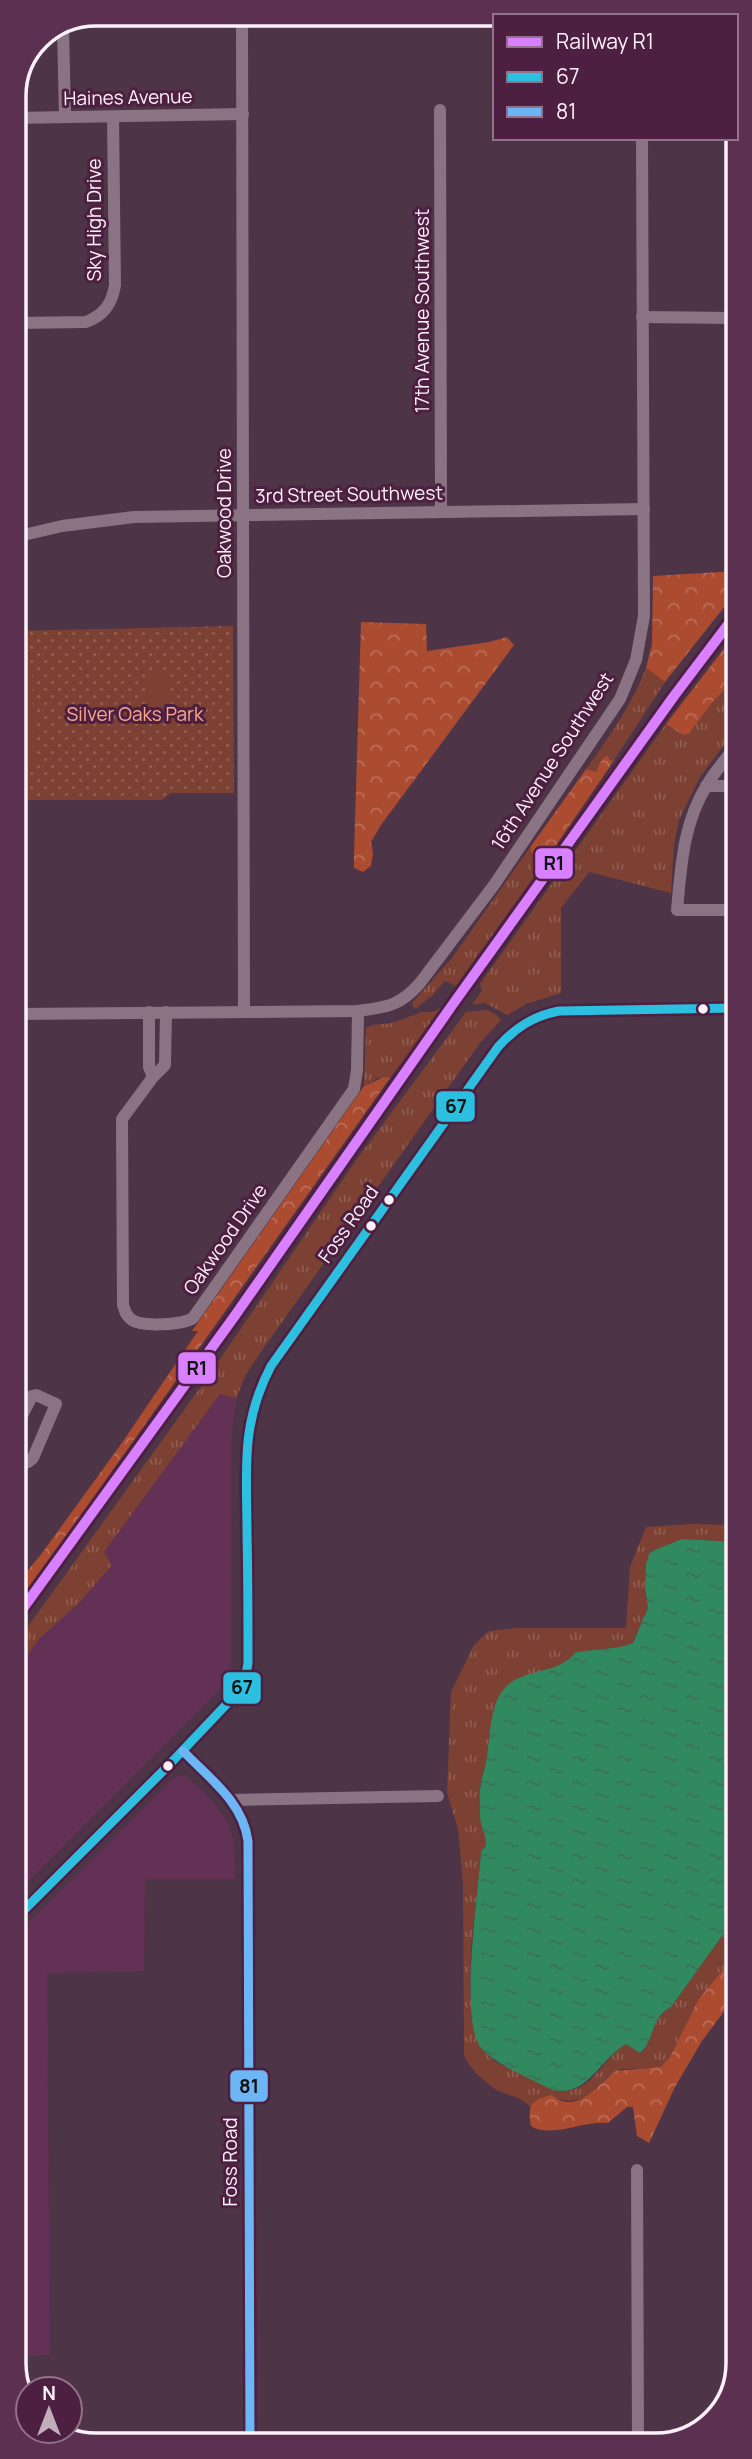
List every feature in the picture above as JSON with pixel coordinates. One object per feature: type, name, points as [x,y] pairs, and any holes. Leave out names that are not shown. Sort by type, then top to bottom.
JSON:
[{"type":"street","name":"Oakwood Drive","points":[[242,26],[244,1011]]},
{"type":"street","points":[[62,35],[65,116]]},
{"type":"street","name":"17th Avenue Southwest","points":[[440,110],[441,511]]},
{"type":"street","name":"Haines Avenue","points":[[26,118],[243,114]]},
{"type":"street","name":"Sky High Drive","points":[[26,323],[86,322],[95,318],[109,305],[115,285],[113,117]]},
{"type":"street","name":"16th Avenue Southwest","points":[[26,1014],[358,1011],[387,1007],[407,998],[494,885],[620,699],[636,660],[641,639],[644,616],[642,140]]},
{"type":"street","points":[[642,317],[726,318]]},
{"type":"street","name":"3rd Street Southwest","points":[[26,535],[106,519],[644,509]]},
{"type":"street","points":[[726,759],[706,786],[690,822],[684,843],[677,910],[726,910]]},
{"type":"street","points":[[706,786],[726,786]]},
{"type":"street","name":"Foss Road","points":[[250,2433],[248,1841],[242,1818],[231,1800],[183,1751],[235,1698],[245,1681],[248,1663],[247,1446],[257,1395],[271,1366],[498,1047],[514,1030],[532,1019],[559,1011],[726,1008]]},
{"type":"street","name":"Oakwood Drive","points":[[166,1012],[165,1065],[122,1119],[123,1305],[134,1322],[187,1323],[194,1318],[355,1088],[358,1011]]},
{"type":"street","points":[[149,1012],[149,1067],[153,1077]]},
{"type":"street","points":[[26,1408],[32,1396],[36,1395],[56,1404],[33,1458],[26,1463]]},
{"type":"street","points":[[26,1908],[183,1751]]},
{"type":"street","points":[[231,1800],[438,1796]]},
{"type":"street","points":[[638,2170],[638,2433]]},
{"type":"shaded area","points":[[220,1394],[236,1399],[231,1440],[231,1668],[228,1681],[26,1884],[26,1657],[38,1640],[79,1603],[112,1565],[104,1552]]},
{"type":"shaded area","points":[[184,1775],[212,1800],[229,1824],[234,1843],[235,1879],[145,1879],[144,1971],[47,1973],[50,2355],[26,2356],[26,1925],[175,1777]]},
{"type":"green space","points":[[726,572],[726,605],[665,682],[646,668],[652,644],[653,576]]},
{"type":"green space","points":[[361,622],[426,624],[427,651],[507,637],[514,645],[381,825],[371,842],[371,866],[363,872],[354,868]]},
{"type":"green space","name":"Silver Oaks Park","points":[[233,626],[234,793],[171,793],[162,800],[26,800],[26,631]]},
{"type":"green space","points":[[726,646],[726,689],[714,700],[689,734],[683,735],[666,724]]},
{"type":"green space","points":[[26,662],[32,667],[33,766],[26,766]]},
{"type":"green space","points":[[646,668],[665,682],[613,762],[611,758],[596,772],[586,769],[634,695]]},
{"type":"green space","points":[[149,673],[170,673],[171,720],[149,720]]},
{"type":"green space","points":[[726,689],[726,742],[700,777],[679,820],[674,845],[671,893],[589,872],[561,908],[561,993],[526,1004],[507,1015],[485,1003],[472,1005],[482,990],[480,984],[666,724],[683,735],[689,734],[714,700]]},
{"type":"green space","points":[[607,756],[613,762],[546,860],[536,859],[531,852],[531,846],[586,769],[596,772],[603,758]]},
{"type":"green space","points":[[531,846],[531,852],[536,859],[546,860],[456,986],[445,981],[415,1009],[412,1003],[452,958]]},
{"type":"green space","points":[[440,1008],[390,1078],[378,1078],[364,1086],[366,1028]]},
{"type":"green space","points":[[487,1010],[501,1020],[480,1043],[258,1356],[245,1376],[236,1399],[220,1394],[104,1552],[112,1565],[79,1603],[38,1640],[26,1657],[26,1629],[207,1378],[357,1159],[466,1012]]},
{"type":"green space","points":[[384,1077],[390,1078],[26,1593],[26,1573],[119,1447],[198,1331],[192,1331],[364,1086]]},
{"type":"green space","points":[[726,1525],[726,1541],[682,1539],[650,1552],[645,1587],[648,1608],[633,1643],[576,1652],[564,1663],[548,1670],[490,1733],[480,1785],[480,1815],[487,1846],[481,1851],[473,1929],[470,1991],[473,2018],[480,2042],[492,2059],[543,2085],[568,2091],[589,2081],[626,2044],[641,2053],[659,2017],[671,2007],[726,1930],[726,1966],[698,2000],[670,2057],[661,2068],[621,2069],[607,2077],[590,2095],[569,2101],[534,2101],[531,2108],[520,2099],[491,2086],[474,2071],[464,2055],[463,1884],[458,1829],[447,1793],[451,1692],[474,1645],[489,1631],[516,1628],[626,1628],[630,1567],[646,1527]]},
{"type":"green space","points":[[726,1966],[726,2009],[702,2041],[675,2087],[649,2143],[637,2136],[633,2107],[627,2107],[608,2123],[548,2131],[531,2126],[531,2108],[540,2099],[552,2095],[561,2101],[578,2100],[615,2071],[661,2067],[670,2057],[698,2000]]},
{"type":"water","points":[[682,1539],[726,1541],[726,1930],[671,2007],[659,2017],[640,2053],[626,2044],[584,2083],[564,2091],[552,2090],[488,2055],[475,2035],[471,2012],[474,1923],[481,1851],[486,1846],[480,1820],[480,1791],[491,1720],[502,1691],[517,1679],[561,1664],[576,1652],[633,1643],[648,1608],[645,1587],[646,1564],[650,1552]]},
{"type":"rail line","name":"R1","points":[[26,1604],[234,1317],[453,1004],[726,627]]},
{"type":"transit line","name":"67","points":[[26,1908],[241,1689],[248,1663],[247,1448],[254,1408],[261,1388],[271,1366],[498,1047],[525,1024],[559,1011],[726,1008]]},
{"type":"transit line","name":"81","points":[[183,1751],[232,1803],[245,1827],[248,1841],[250,2433]]}]
